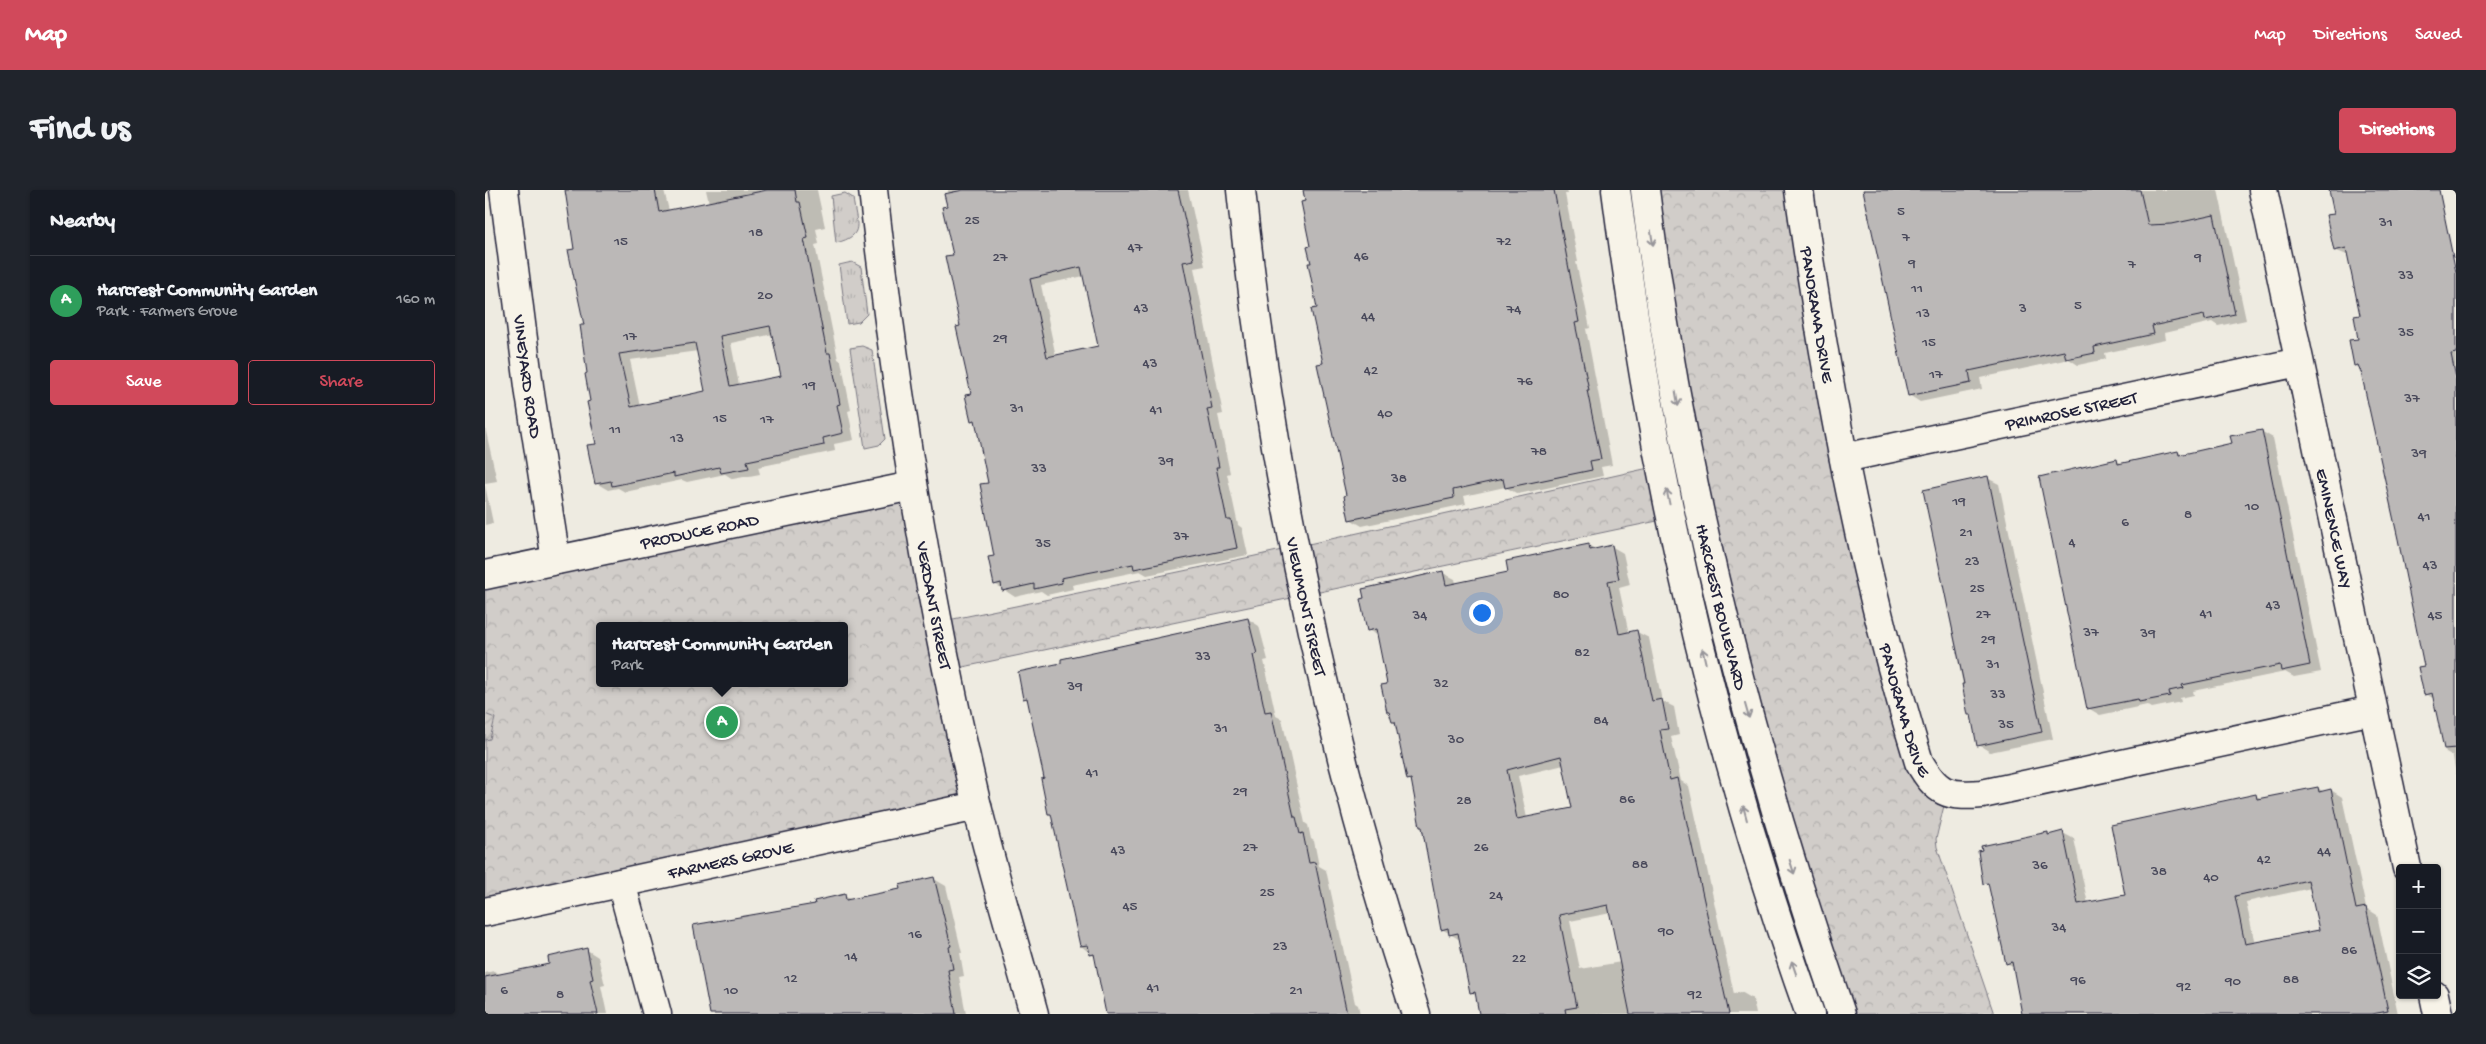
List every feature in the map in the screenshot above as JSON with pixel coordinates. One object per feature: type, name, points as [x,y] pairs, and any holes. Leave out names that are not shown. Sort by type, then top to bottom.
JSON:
[{"type":"street","name":"VINEYARD ROAD","points":[[504,190],[530,394],[556,560]]},
{"type":"street","name":"VERDANT STREET","points":[[873,190],[889,329],[913,486],[977,806],[1034,1014]]},
{"type":"street","name":"VIEWMONT STREET","points":[[1241,190],[1249,266],[1285,496],[1300,572],[1355,809],[1381,904],[1416,1014]]},
{"type":"street","name":"HARCREST BOULEVARD","points":[[1616,190],[1644,375],[1687,587],[1749,826],[1810,1014]]},
{"type":"street","name":"HARCREST BOULEVARD","points":[[1645,190],[1680,413],[1718,595],[1785,845],[1841,1014]]},
{"type":"street","name":"PANORAMA DRIVE","points":[[1799,190],[1816,313],[1873,593],[1919,762],[1931,781],[1947,793],[1957,796],[1982,794],[2373,710]]},
{"type":"street","name":"EMINENCE WAY","points":[[2263,190],[2406,864]]},
{"type":"street","name":"PRIMROSE STREET","points":[[1844,458],[2299,362]]},
{"type":"street","name":"PRODUCE ROAD","points":[[485,575],[913,486]]},
{"type":"street","name":"FARMERS GROVE","points":[[485,912],[977,806]]},
{"type":"street","points":[[621,883],[657,1014]]},
{"type":"street","points":[[2435,999],[2437,1014]]},
{"type":"green space","points":[[1645,190],[1799,190],[1915,749],[1947,793],[1936,839],[1937,847],[1994,1014],[1841,1014],[1700,512],[949,670],[977,806],[485,912],[485,575],[912,486],[939,622],[1255,556],[1689,459]]},
{"type":"green space","points":[[845,193],[853,198],[857,227],[852,236],[836,243],[831,196]]},
{"type":"green space","points":[[852,262],[861,267],[867,314],[859,322],[847,324],[839,265]]},
{"type":"green space","points":[[862,346],[872,350],[885,439],[879,445],[865,448],[850,348]]},
{"type":"green space","points":[[485,714],[495,718],[490,739],[485,740]]},
{"type":"building","points":[[565,190],[655,190],[659,212],[767,190],[795,190],[797,202],[800,202],[808,238],[804,239],[827,353],[830,353],[840,404],[837,405],[843,433],[823,438],[824,445],[747,461],[749,468],[721,473],[719,467],[674,477],[674,473],[612,486],[611,481],[595,484],[587,445],[596,444],[587,402],[590,401],[580,325],[584,325],[568,250],[574,249]],"holes":[[[770,326],[781,376],[730,386],[720,336]],[[695,343],[705,391],[631,407],[619,354]]]},
{"type":"building","points":[[963,190],[1178,190],[1194,260],[1183,262],[1212,408],[1207,409],[1219,467],[1216,467],[1227,520],[1231,520],[1237,548],[1134,569],[1133,564],[1061,578],[1062,583],[1034,589],[1034,584],[1002,591],[1001,583],[994,585],[988,557],[994,556],[980,484],[988,483],[975,420],[971,421],[965,395],[971,394],[956,327],[960,326],[945,256],[953,255],[942,207],[947,206],[944,194]],"holes":[[[1081,267],[1098,346],[1047,357],[1030,279]]]},
{"type":"building","points":[[1303,190],[1554,190],[1579,322],[1575,323],[1601,459],[1590,461],[1592,470],[1505,488],[1503,479],[1453,490],[1454,498],[1349,520],[1344,496],[1346,495],[1317,364],[1323,363],[1311,309],[1317,308],[1308,263],[1311,263],[1307,247],[1310,246],[1301,202],[1305,201]]},
{"type":"building","points":[[1863,190],[2140,190],[2148,225],[2172,224],[2214,215],[2235,314],[2205,320],[2204,315],[2152,326],[2154,334],[2094,347],[2095,353],[2066,359],[2064,351],[1969,371],[1971,383],[1908,396]]},
{"type":"building","points":[[2329,190],[2439,190],[2456,272],[2456,353],[2451,354],[2456,378],[2456,748],[2444,749],[2432,693],[2424,695],[2418,667],[2424,666],[2398,539],[2361,372],[2358,365],[2354,366],[2349,340],[2358,339],[2354,316],[2360,315],[2346,248],[2334,251],[2326,215],[2334,214]]},
{"type":"building","points":[[2262,430],[2310,665],[2281,671],[2280,665],[2182,685],[2183,688],[2169,691],[2170,696],[2139,702],[2138,699],[2087,709],[2039,477],[2117,459],[2118,464],[2178,451],[2179,455],[2232,443],[2230,436]]},
{"type":"building","points":[[1988,476],[2042,732],[1977,746],[1971,715],[1968,715],[1962,684],[1964,684],[1923,490]]},
{"type":"building","points":[[1589,544],[1590,550],[1612,545],[1619,579],[1608,581],[1619,634],[1637,630],[1652,701],[1662,699],[1668,729],[1660,730],[1670,780],[1677,778],[1729,1014],[1630,1014],[1608,905],[1559,915],[1577,1007],[1565,1009],[1566,1014],[1479,1014],[1475,992],[1470,993],[1458,933],[1449,935],[1448,928],[1441,930],[1411,779],[1407,780],[1395,722],[1392,722],[1389,712],[1387,712],[1381,685],[1387,684],[1376,629],[1367,631],[1360,599],[1364,598],[1362,589],[1443,571],[1446,585],[1508,572],[1506,561]],"holes":[[[1561,756],[1572,808],[1517,819],[1507,770]]]},
{"type":"building","points":[[1248,618],[1257,654],[1253,655],[1265,712],[1271,711],[1294,817],[1296,817],[1300,834],[1303,833],[1309,863],[1315,862],[1347,1014],[1106,1014],[1094,954],[1090,955],[1088,945],[1080,946],[1051,814],[1048,814],[1041,779],[1044,778],[1027,698],[1023,699],[1018,672],[1061,663],[1061,659]]},
{"type":"building","points":[[2318,787],[2319,792],[2331,789],[2356,909],[2366,907],[2388,1011],[2372,1014],[2022,1014],[2012,962],[2006,964],[1988,883],[1983,884],[1978,851],[1982,850],[1981,846],[2048,832],[2048,835],[2063,831],[2078,904],[2125,895],[2111,825],[2256,794],[2257,799]],"holes":[[[2308,880],[2319,930],[2245,944],[2235,896]]]},
{"type":"building","points":[[934,877],[951,946],[949,947],[953,969],[948,970],[956,1014],[710,1014],[693,925],[815,904],[814,901],[845,894],[846,900],[900,889],[899,885]]},
{"type":"building","points":[[587,948],[593,979],[590,980],[598,1014],[485,1014],[485,977],[549,964],[548,957]]},
{"type":"place","name":"Harcrest Community Garden","points":[[722,722]]}]
